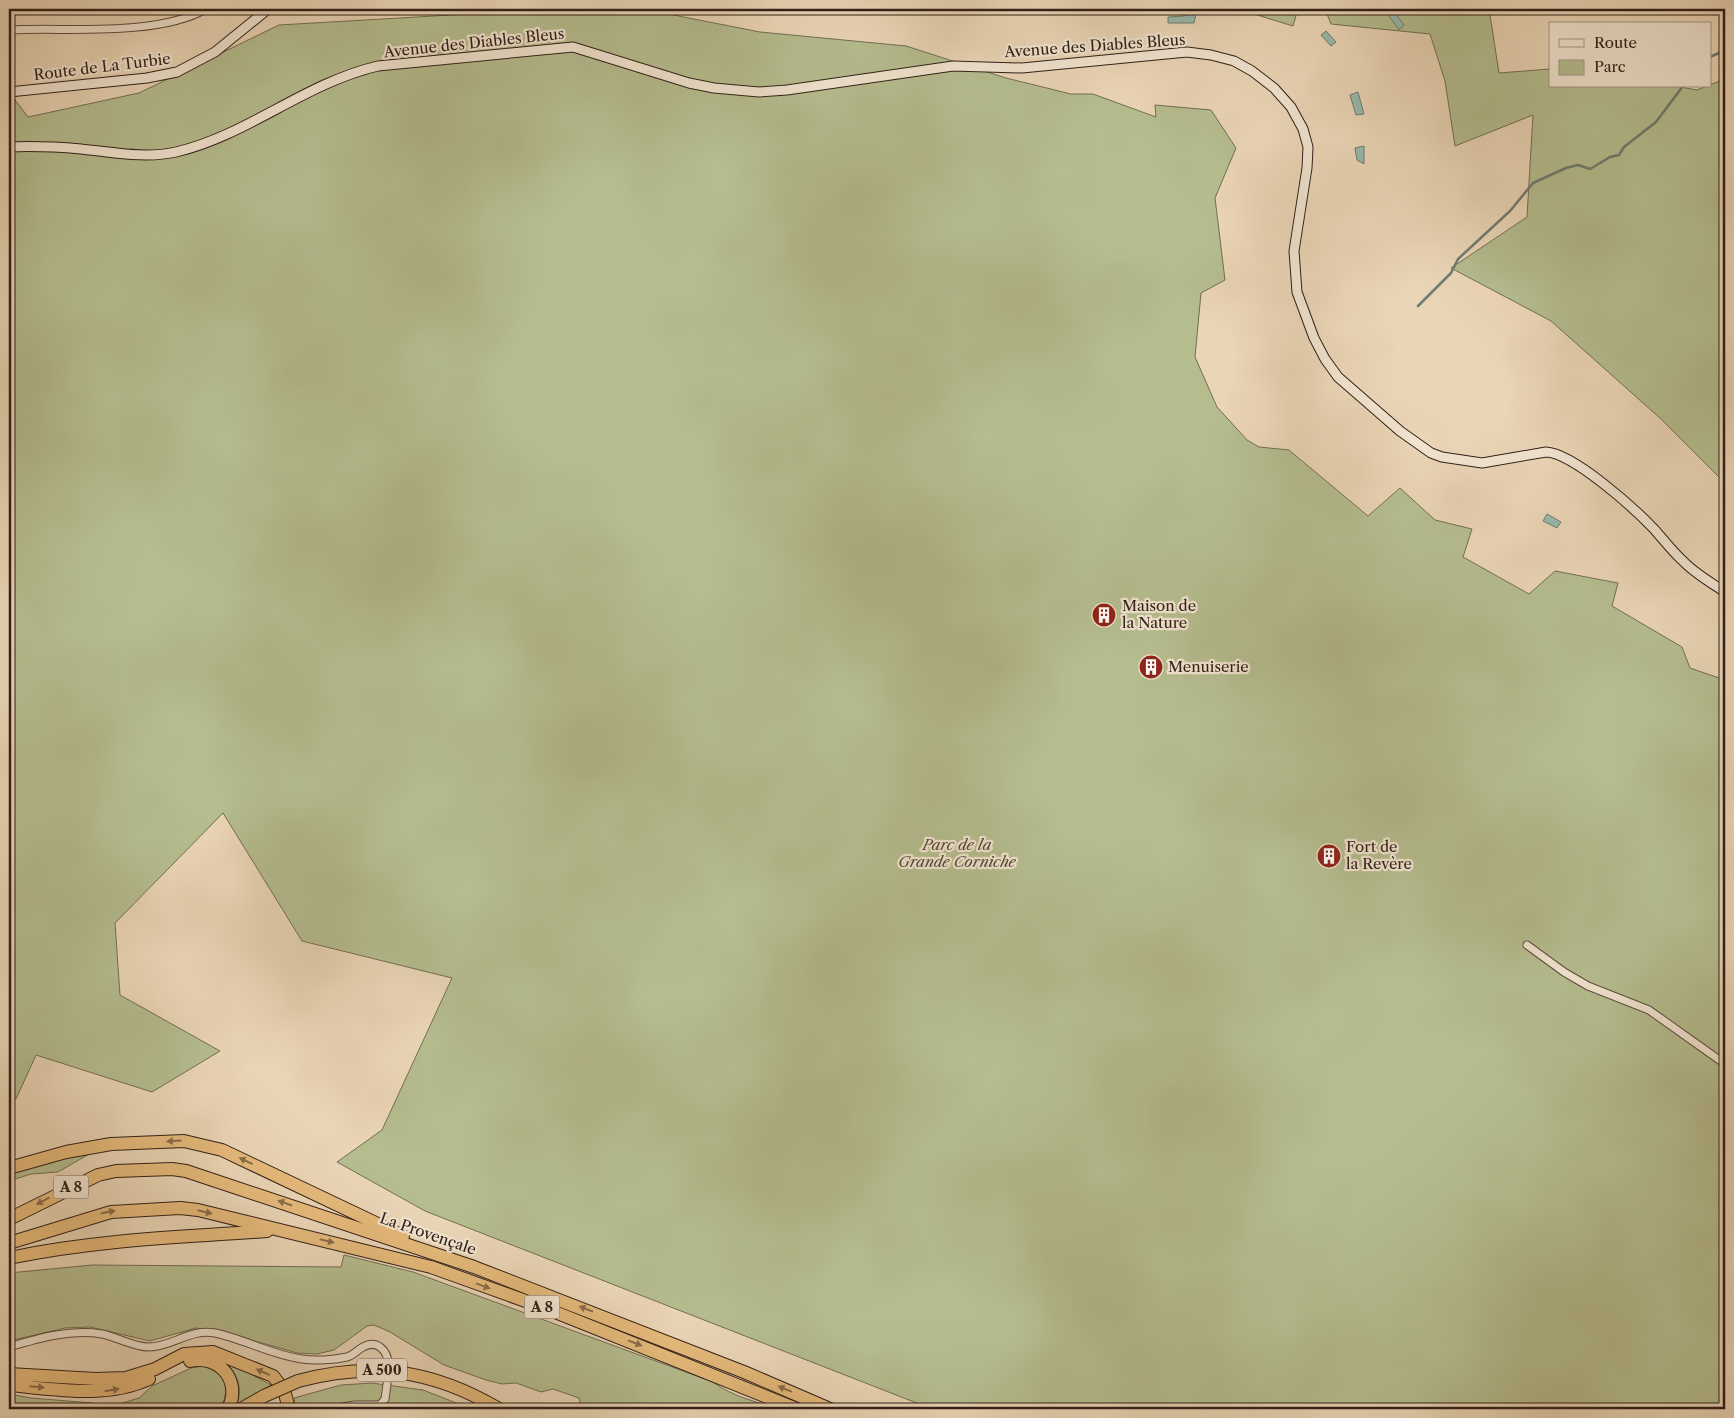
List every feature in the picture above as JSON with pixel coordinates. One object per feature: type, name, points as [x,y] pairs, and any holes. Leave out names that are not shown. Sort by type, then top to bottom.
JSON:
[{"type":"highway","points":[[9,1168],[96,1145],[194,1142],[222,1150],[448,1258]]},
{"type":"highway","name":"La Provençale","points":[[9,1219],[98,1175],[116,1171],[178,1169],[228,1183],[448,1258],[624,1324],[830,1409]]},
{"type":"highway","name":"La Provençale","points":[[9,1242],[99,1214],[118,1211],[187,1208],[375,1252],[446,1272],[545,1308],[796,1409]]},
{"type":"highway","points":[[9,1258],[69,1247],[121,1241],[280,1230]]},
{"type":"highway","points":[[9,1374],[96,1379],[126,1378],[155,1369],[184,1354],[213,1352],[273,1376],[284,1390],[289,1409]]},
{"type":"highway","points":[[9,1384],[104,1392],[140,1384],[186,1362],[205,1360],[223,1368],[232,1384],[234,1392],[228,1409]]},
{"type":"highway","name":"A 500","points":[[241,1409],[299,1384],[346,1371],[398,1371],[438,1380],[478,1397],[499,1409]]},
{"type":"highway","name":"A 500","points":[[299,1384],[346,1378],[394,1378],[443,1388],[485,1409]]},
{"type":"highway","name":"A 500","points":[[254,1409],[266,1399]]},
{"type":"main road","name":"Route de La Turbie","points":[[9,92],[147,78],[177,72],[215,52],[268,9]]},
{"type":"main road","name":"Avenue des Diables Bleus","points":[[9,147],[67,148],[138,155],[173,152],[222,136],[350,72],[378,66],[573,47],[689,83],[714,88],[759,92],[787,90],[954,66],[1022,68],[1187,52],[1219,56],[1234,61],[1252,71],[1274,88],[1298,117],[1303,129],[1308,147],[1307,168],[1294,251],[1297,292],[1324,359],[1338,377],[1400,431],[1431,453],[1442,457],[1482,463],[1546,452],[1555,452],[1564,456],[1604,485],[1640,516],[1682,561],[1725,592]]},
{"type":"street","points":[[9,30],[149,26],[181,19],[206,9]]},
{"type":"street","points":[[1527,944],[1588,986],[1649,1010],[1725,1064]]},
{"type":"street","points":[[9,1347],[48,1336],[78,1333],[101,1334],[146,1347],[160,1346],[182,1337],[204,1332],[214,1333],[304,1359],[346,1357],[362,1347],[379,1346],[386,1353],[388,1364]]},
{"type":"street","points":[[330,1409],[355,1405],[380,1405],[385,1399],[387,1384]]},
{"type":"green space","name":"Parc de la Grande Corniche","points":[[554,9],[643,9],[760,32],[906,46],[1006,78],[1071,94],[1093,94],[1156,117],[1155,105],[1211,110],[1236,148],[1215,198],[1225,280],[1201,293],[1195,357],[1217,407],[1247,440],[1259,447],[1289,450],[1368,516],[1400,488],[1435,520],[1472,529],[1463,557],[1529,594],[1555,571],[1618,583],[1612,606],[1682,647],[1690,668],[1725,680],[1725,1409],[932,1409],[425,1211],[337,1162],[382,1130],[452,978],[302,941],[223,813],[115,923],[120,995],[220,1051],[152,1092],[36,1055],[16,1099],[9,1103],[9,92],[28,117],[139,93],[279,25]]},
{"type":"green space","points":[[1255,9],[1298,9],[1293,26],[1254,14]]},
{"type":"green space","points":[[1325,9],[1489,9],[1499,73],[1549,69],[1549,88],[1686,88],[1697,90],[1712,88],[1712,84],[1725,79],[1725,483],[1661,419],[1551,321],[1451,268],[1527,217],[1533,115],[1455,146],[1445,81],[1430,34],[1331,24]]},
{"type":"green space","points":[[91,1153],[58,1172],[31,1174],[9,1181],[9,1174],[67,1157]]},
{"type":"green space","points":[[344,1255],[413,1272],[713,1382],[729,1392],[745,1398],[780,1409],[582,1409],[579,1398],[553,1389],[541,1392],[516,1383],[502,1384],[444,1365],[390,1332],[374,1325],[367,1326],[334,1350],[317,1354],[297,1353],[220,1331],[196,1328],[150,1341],[90,1327],[65,1328],[9,1341],[9,1273],[92,1265],[341,1267]]},
{"type":"green space","points":[[230,1363],[271,1385],[236,1407],[239,1385],[228,1365]]},
{"type":"green space","points":[[202,1366],[216,1372],[224,1382],[226,1388],[225,1395],[219,1409],[9,1409],[9,1394],[31,1398],[92,1403],[106,1408],[139,1398],[152,1386],[191,1368]]},
{"type":"green space","points":[[372,1383],[423,1390],[472,1409],[295,1409],[294,1398],[341,1385]]},
{"type":"shaded area","points":[[1193,12],[1196,14],[1194,23],[1168,23],[1168,17],[1184,16]]},
{"type":"shaded area","points":[[1394,12],[1404,25],[1399,30],[1389,16]]},
{"type":"shaded area","points":[[1326,31],[1336,42],[1331,46],[1321,35]]},
{"type":"shaded area","points":[[1358,92],[1364,114],[1356,115],[1350,95]]},
{"type":"shaded area","points":[[1364,146],[1364,164],[1357,160],[1355,148]]},
{"type":"shaded area","points":[[1547,514],[1561,522],[1557,528],[1543,521]]},
{"type":"waterway","points":[[1712,56],[1721,52],[1725,46]]},
{"type":"waterway","points":[[1418,306],[1451,273],[1458,259],[1510,211],[1533,183],[1566,168],[1578,165],[1590,169],[1610,157],[1619,155],[1624,147],[1656,122],[1682,88]]},
{"type":"place","name":"Maison de la Nature","points":[[1104,615]]},
{"type":"place","name":"Menuiserie","points":[[1151,667]]},
{"type":"place","name":"Fort de la Revère","points":[[1329,856]]}]
